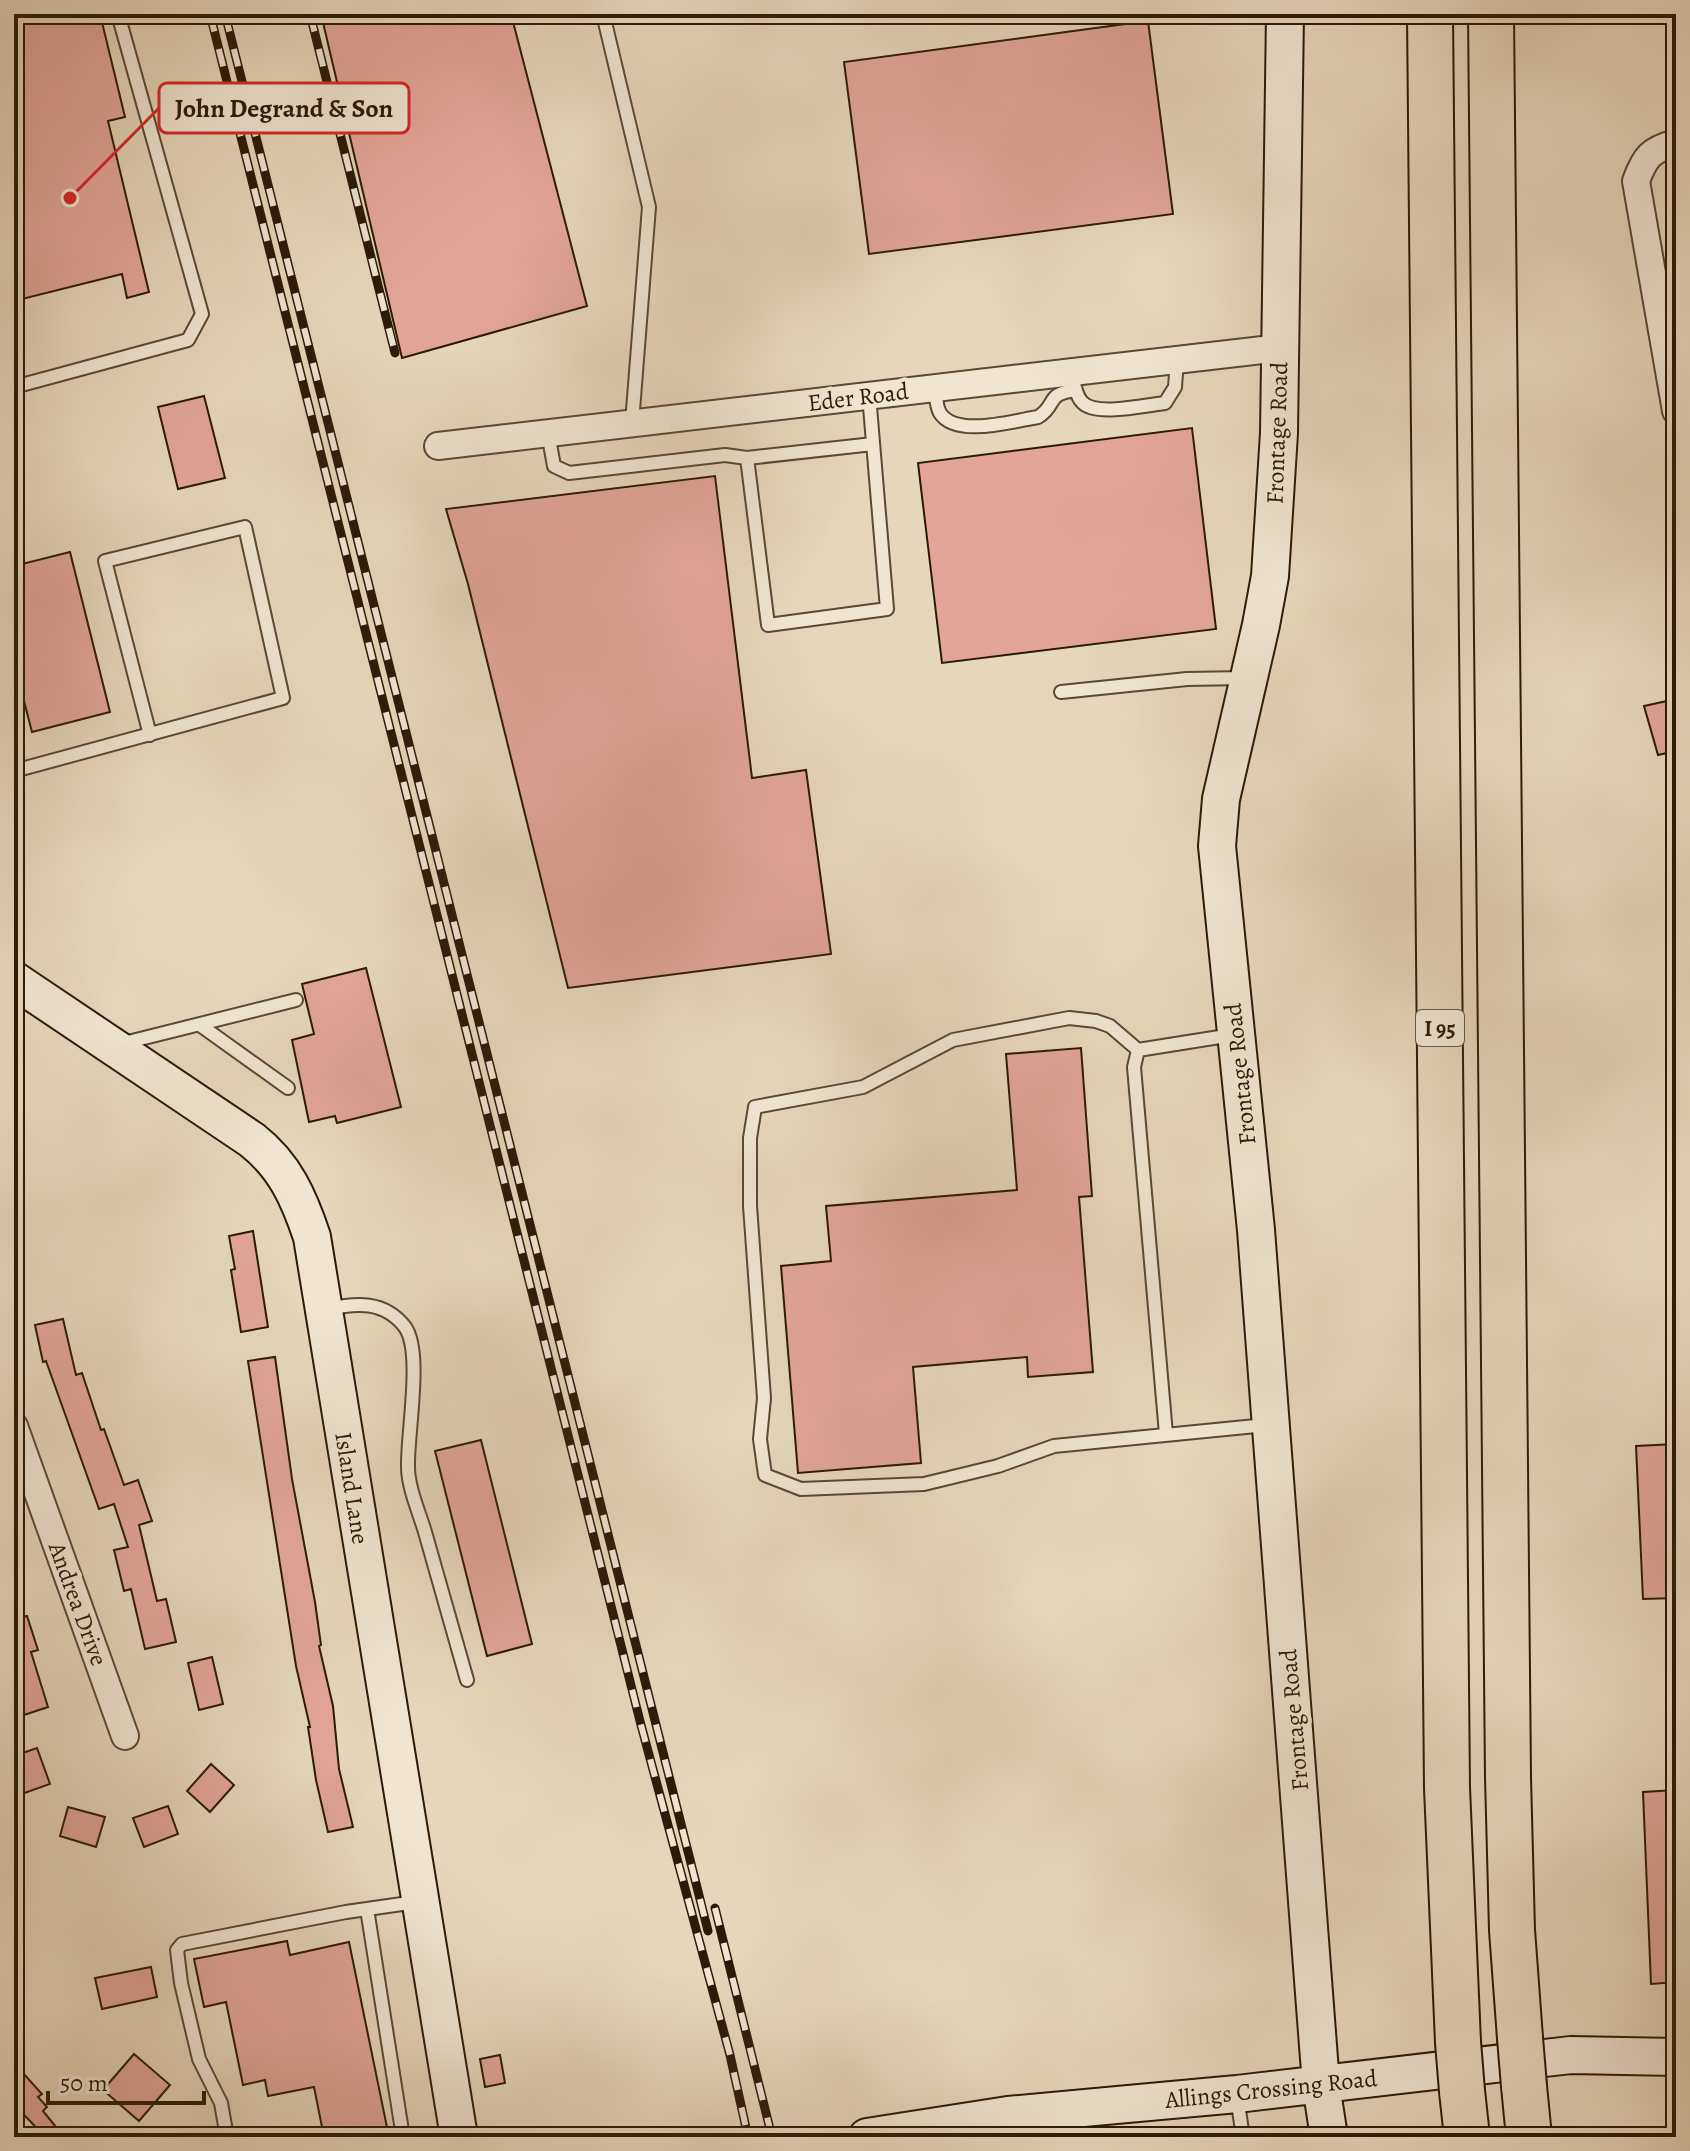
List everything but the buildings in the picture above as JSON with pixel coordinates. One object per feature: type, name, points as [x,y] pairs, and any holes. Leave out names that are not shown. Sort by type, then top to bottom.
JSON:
[{"type":"highway","name":"I 95","points":[[1430,14],[1447,1788],[1458,2042],[1467,2137]]},
{"type":"highway","points":[[1491,14],[1508,1777],[1512,1930],[1529,2137]]},
{"type":"street","name":"Frontage Road","points":[[1285,14],[1279,433],[1270,576],[1221,799],[1217,846],[1256,1230],[1321,2085],[1329,2137]]},
{"type":"street","points":[[1676,143],[1664,146],[1645,158],[1636,181],[1676,411]]},
{"type":"street","name":"Eder Road","points":[[438,446],[935,388],[1073,381],[1177,360],[1279,348]]},
{"type":"street","name":"Island Lane","points":[[14,980],[252,1140],[277,1164],[299,1197],[312,1237],[459,2137]]},
{"type":"street","name":"Andrea Drive","points":[[14,1426],[125,1736]]},
{"type":"street","name":"Allings Crossing Road","points":[[867,2137],[1008,2115],[1237,2094],[1571,2055],[1676,2057]]},
{"type":"lane","points":[[14,387],[188,340],[202,314],[118,14]]},
{"type":"lane","points":[[603,14],[649,207],[632,423]]},
{"type":"lane","points":[[935,388],[941,414],[951,423],[964,427],[1038,417],[1046,412],[1052,398],[1073,381],[1083,404],[1092,409],[1165,403],[1175,387],[1177,360]]},
{"type":"lane","points":[[747,458],[768,625],[887,609],[869,395]]},
{"type":"lane","points":[[548,433],[554,466],[569,473],[725,455],[747,458],[873,444]]},
{"type":"lane","points":[[14,771],[150,735],[283,698],[245,527],[105,561],[150,735]]},
{"type":"lane","points":[[1061,692],[1187,679],[1248,678]]},
{"type":"lane","points":[[113,1046],[296,1000]]},
{"type":"lane","points":[[1237,1035],[1138,1050],[1110,1026],[1069,1018],[953,1040],[863,1087],[755,1107],[750,1138],[750,1206],[764,1398],[760,1439],[765,1475],[801,1489],[924,1484],[998,1466],[1054,1446],[1269,1424]]},
{"type":"lane","points":[[200,1025],[288,1088]]},
{"type":"lane","points":[[1138,1050],[1134,1067],[1166,1434]]},
{"type":"lane","points":[[323,1310],[353,1304],[381,1308],[405,1328],[411,1342],[413,1365],[408,1470],[467,1680]]},
{"type":"lane","points":[[227,2137],[221,2103],[199,2059],[181,1983],[177,1950],[182,1944],[419,1902]]},
{"type":"lane","points":[[367,1909],[403,2137]]},
{"type":"lane","points":[[1237,2094],[1243,2137]]},
{"type":"railway","points":[[210,14],[641,1725],[730,2055],[748,2137]]},
{"type":"railway","points":[[225,14],[708,1931]]},
{"type":"railway","points":[[310,14],[395,353]]},
{"type":"railway","points":[[715,1908],[772,2137]]},
{"type":"place","name":"John Degrand & Son","points":[[70,198]]}]
